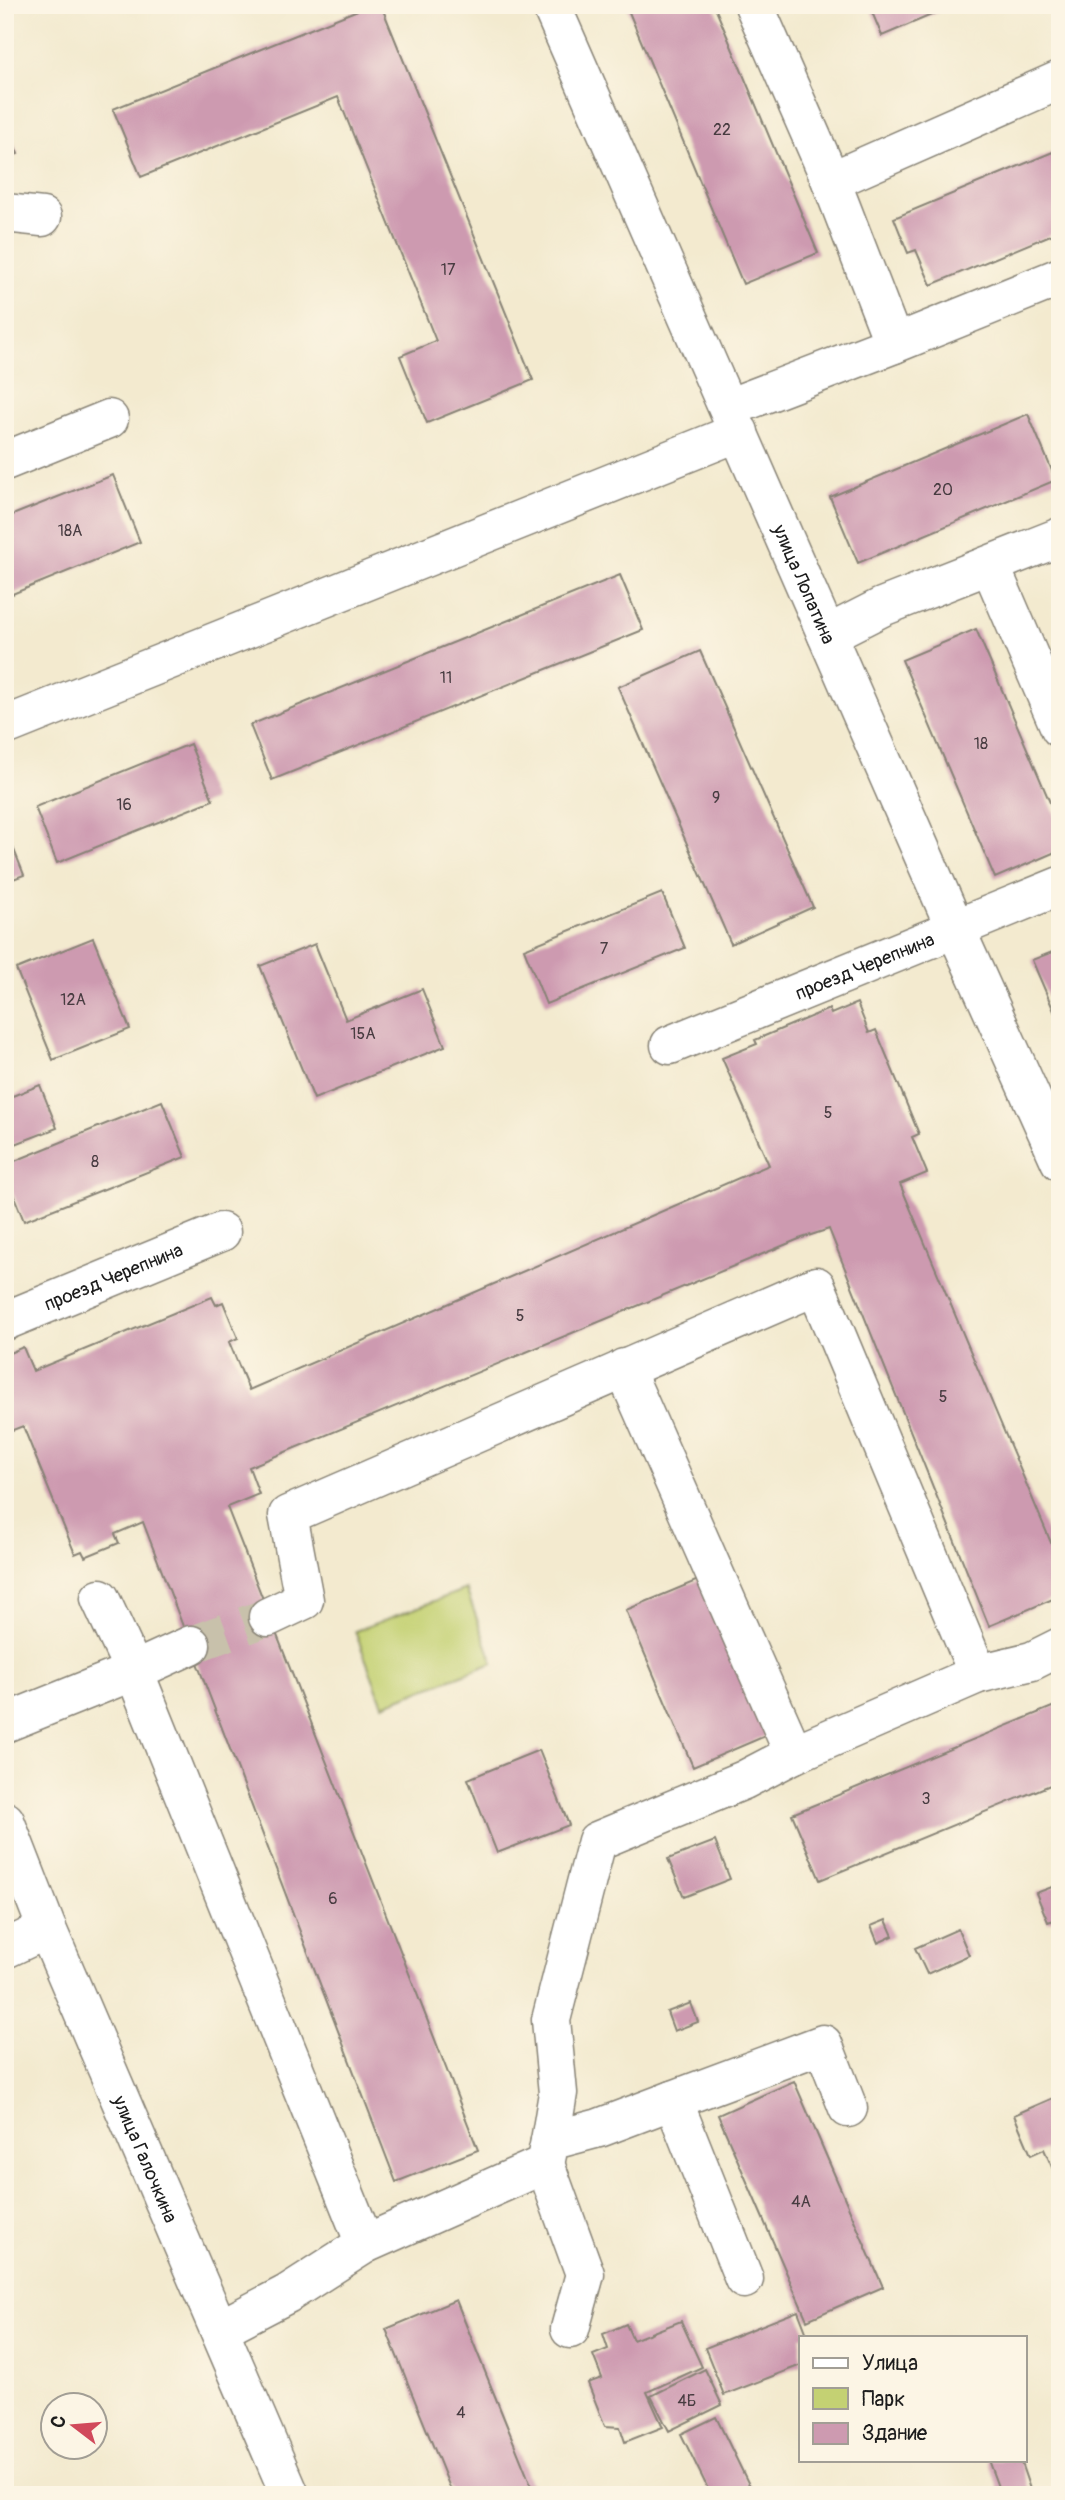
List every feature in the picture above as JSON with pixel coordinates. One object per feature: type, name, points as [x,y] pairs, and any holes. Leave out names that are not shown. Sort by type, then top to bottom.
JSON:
[{"type":"street","name":"улица Лопатина","points":[[551,5],[1060,1161]]},
{"type":"street","points":[[754,5],[831,181],[894,344]]},
{"type":"street","points":[[831,181],[1060,80]]},
{"type":"street","points":[[5,212],[42,217]]},
{"type":"street","points":[[5,726],[734,420],[894,344],[1060,277]]},
{"type":"street","points":[[5,461],[109,419]]},
{"type":"street","points":[[828,635],[882,607],[1060,537]]},
{"type":"street","points":[[990,565],[1060,728]]},
{"type":"street","name":"проезд Черепнина","points":[[670,1045],[1060,886]]},
{"type":"street","name":"проезд Черепнина","points":[[5,1321],[221,1232]]},
{"type":"street","points":[[268,1617],[304,1600],[288,1515],[816,1286],[978,1674]]},
{"type":"street","points":[[624,1368],[794,1754]]},
{"type":"street","points":[[100,1598],[134,1671],[365,2244]]},
{"type":"street","points":[[5,1723],[191,1645]]},
{"type":"street","points":[[570,2329],[585,2274],[547,2152],[558,2093],[551,2020],[597,1841],[744,1780],[794,1754],[978,1674],[1032,1661],[1060,1647]]},
{"type":"street","name":"улица Галочкина","points":[[5,1821],[47,1929],[290,2495]]},
{"type":"street","points":[[5,1949],[47,1929]]},
{"type":"street","points":[[220,2329],[288,2294],[365,2244],[547,2152],[599,2128],[823,2044],[848,2108]]},
{"type":"street","points":[[673,2100],[744,2279]]},
{"type":"green space","points":[[466,1589],[493,1663],[383,1705],[355,1631]]},
{"type":"building","points":[[370,5],[381,5],[533,380],[427,423],[400,356],[436,341],[338,97],[141,177],[113,109]]},
{"type":"building","points":[[626,5],[714,5],[818,253],[743,284]]},
{"type":"building","points":[[869,5],[955,5],[882,36]]},
{"type":"building","points":[[5,122],[18,154],[5,159]]},
{"type":"building","points":[[1060,149],[1060,231],[931,285],[916,250],[908,253],[894,218]]},
{"type":"building","points":[[1028,414],[1056,480],[858,563],[830,497]]},
{"type":"building","points":[[113,475],[140,542],[5,597],[5,518]]},
{"type":"building","points":[[620,575],[643,630],[272,780],[250,725]]},
{"type":"building","points":[[976,629],[1060,826],[1060,850],[995,878],[902,660]]},
{"type":"building","points":[[700,651],[813,907],[731,944],[618,687]]},
{"type":"building","points":[[190,744],[213,800],[57,863],[35,807]]},
{"type":"building","points":[[5,827],[24,875],[5,882]]},
{"type":"building","points":[[662,893],[685,948],[546,1004],[524,949]]},
{"type":"building","points":[[93,938],[130,1029],[53,1060],[16,969]]},
{"type":"building","points":[[315,944],[346,1020],[422,989],[445,1046],[314,1099],[260,966]]},
{"type":"building","points":[[1060,949],[1060,1025],[1032,960]]},
{"type":"building","points":[[857,1003],[869,1033],[876,1030],[919,1134],[912,1137],[927,1173],[900,1184],[1060,1564],[1060,1596],[989,1626],[829,1229],[799,1239],[249,1467],[259,1494],[227,1507],[478,2150],[396,2182],[143,1522],[115,1534],[119,1543],[85,1557],[82,1551],[75,1554],[23,1426],[5,1433],[5,1355],[23,1347],[33,1371],[212,1297],[216,1305],[223,1302],[238,1338],[229,1342],[249,1390],[769,1165],[722,1058],[757,1044],[755,1040],[829,1009],[831,1014]]},
{"type":"building","points":[[40,1085],[57,1128],[5,1148],[5,1099]]},
{"type":"building","points":[[162,1101],[185,1157],[24,1221],[5,1174],[5,1165]]},
{"type":"building","points":[[703,1578],[770,1734],[693,1767],[626,1610]]},
{"type":"building","points":[[1057,1705],[1060,1711],[1060,1781],[820,1880],[792,1814]]},
{"type":"building","points":[[539,1750],[569,1825],[497,1853],[468,1779]]},
{"type":"building","points":[[715,1841],[730,1879],[684,1897],[668,1859]]},
{"type":"building","points":[[1060,1884],[1060,1918],[1048,1922],[1036,1893]]},
{"type":"building","points":[[886,1920],[893,1936],[878,1943],[871,1926]]},
{"type":"building","points":[[958,1929],[969,1955],[927,1974],[915,1948]]},
{"type":"building","points":[[691,2003],[698,2022],[674,2031],[667,2012]]},
{"type":"building","points":[[794,2081],[883,2287],[807,2320],[718,2115]]},
{"type":"building","points":[[1060,2095],[1060,2185],[1044,2149],[1031,2155],[1014,2115]]},
{"type":"building","points":[[456,2300],[535,2495],[453,2495],[386,2329]]},
{"type":"building","points":[[798,2311],[808,2336],[799,2336],[799,2366],[724,2395],[705,2348]]},
{"type":"building","points":[[681,2321],[702,2367],[647,2392],[663,2427],[625,2442],[620,2427],[605,2426],[588,2383],[602,2378],[593,2355],[608,2349],[603,2334],[626,2324],[633,2340]]},
{"type":"building","points":[[705,2369],[722,2405],[669,2431],[651,2396]]},
{"type":"building","points":[[716,2417],[754,2495],[711,2495],[681,2434]]},
{"type":"building","points":[[989,2462],[1021,2462],[1032,2495],[1001,2495]]},
{"type":"tunnel","points":[[191,1645],[268,1617]]}]
